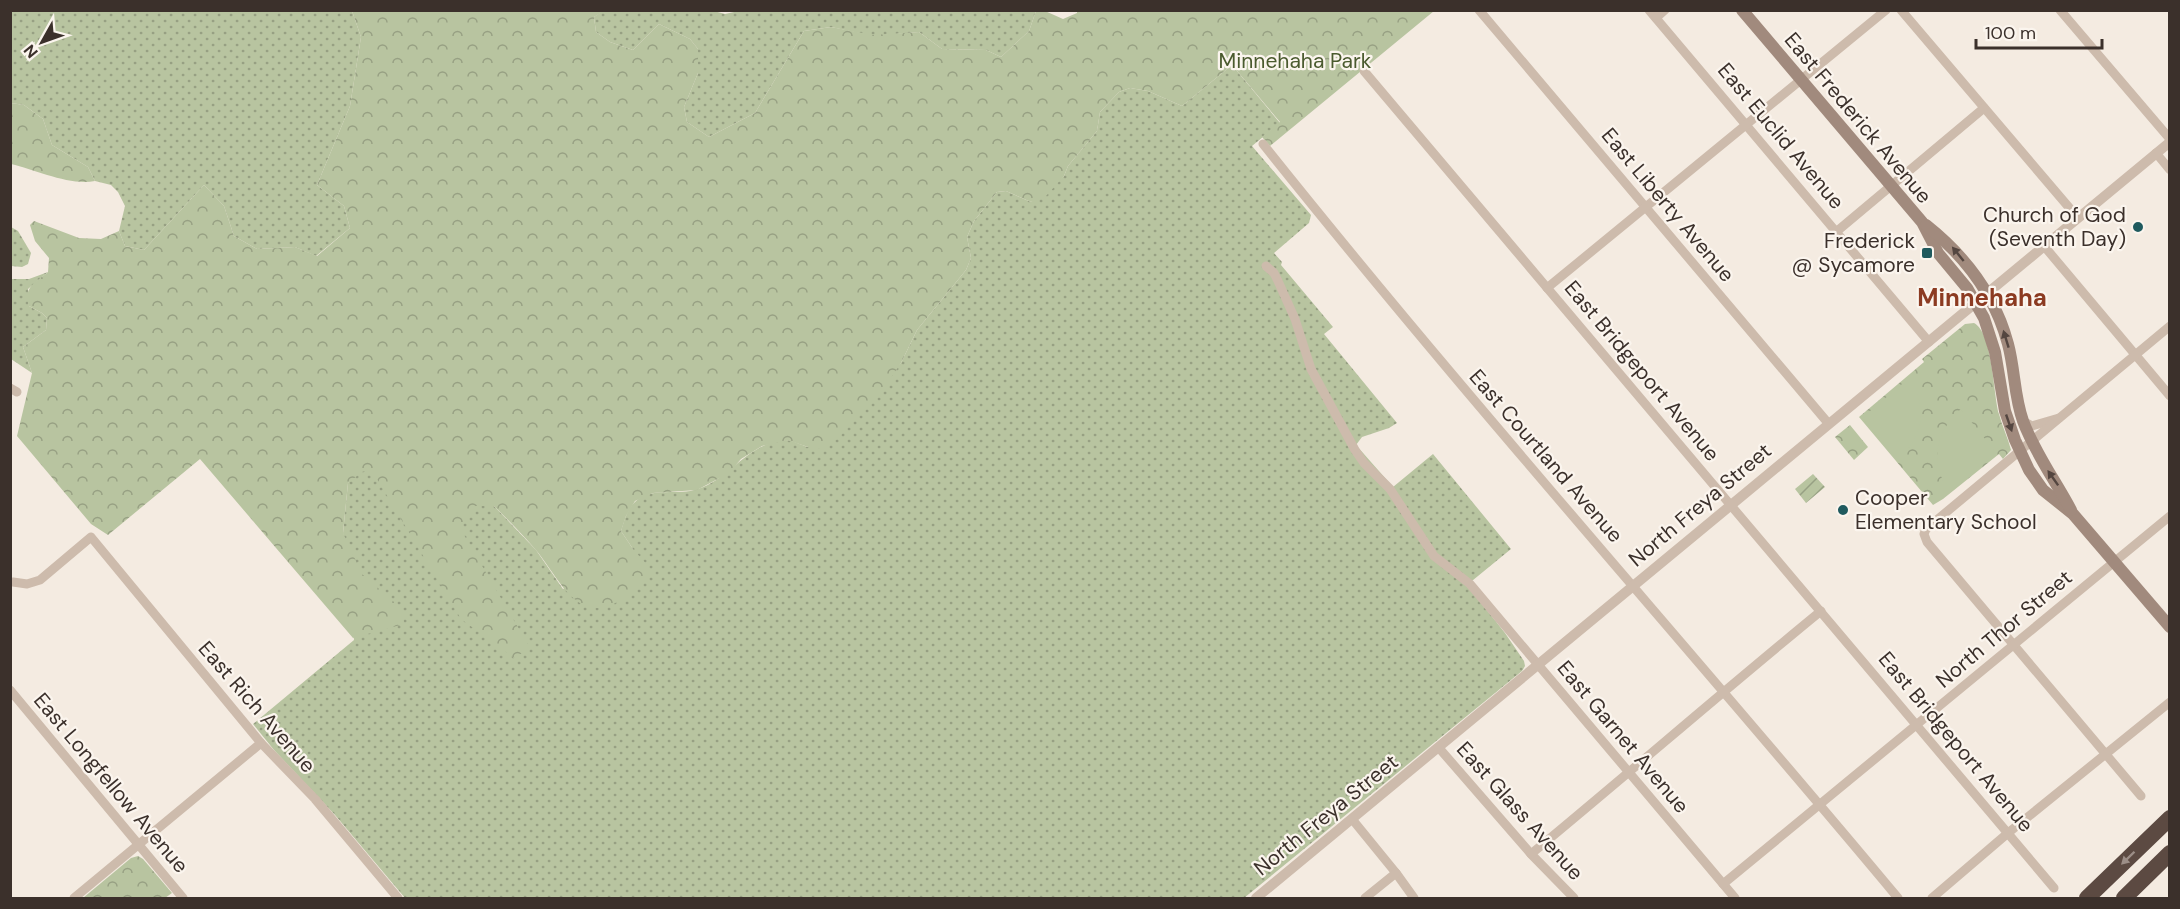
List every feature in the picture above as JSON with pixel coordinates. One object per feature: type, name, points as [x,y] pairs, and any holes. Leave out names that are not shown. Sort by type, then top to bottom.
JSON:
[{"type":"highway","points":[[2087,898],[2169,818]]},
{"type":"highway","points":[[2124,898],[2169,853]]},
{"type":"main road","name":"East Frederick Avenue","points":[[1742,10],[1922,222],[1950,244],[1987,293]]},
{"type":"main road","name":"East Frederick Avenue","points":[[1922,222],[1938,253],[1976,302]]},
{"type":"main road","points":[[1987,293],[2008,345],[2023,421],[2040,459],[2055,480],[2073,514]]},
{"type":"main road","points":[[1976,302],[1990,334],[2005,411],[2029,470],[2043,490],[2073,514],[2169,627]]},
{"type":"street","name":"East Liberty Avenue","points":[[1479,10],[1828,423]]},
{"type":"street","points":[[1652,14],[1665,10]]},
{"type":"street","points":[[1547,288],[1886,10]]},
{"type":"street","points":[[1901,10],[2078,218]]},
{"type":"street","points":[[2060,10],[2169,141]]},
{"type":"street","name":"East Euclid Avenue","points":[[1652,14],[1929,342]]},
{"type":"street","name":"East Bridgeport Avenue","points":[[1364,71],[2055,888]]},
{"type":"street","points":[[1836,232],[1984,108]]},
{"type":"street","name":"North Freya Street","points":[[1256,898],[2169,141]]},
{"type":"street","name":"East Courtland Avenue","points":[[1263,144],[1442,362],[1898,898]]},
{"type":"street","points":[[2156,153],[2169,170]]},
{"type":"street","points":[[2044,246],[2169,396]]},
{"type":"street","name":"East Garnet Avenue","points":[[1266,266],[1274,273],[1295,319],[1311,369],[1364,463],[1390,489],[1434,556],[1470,584],[1735,898]]},
{"type":"street","points":[[2141,796],[1927,542],[1924,534],[1926,529],[2169,327]]},
{"type":"street","points":[[2023,421],[2032,426],[2064,416]]},
{"type":"street","name":"North Thor Street","points":[[1723,884],[2169,516]]},
{"type":"street","name":"East Rich Avenue","points":[[11,581],[27,584],[39,579],[91,537],[261,743],[315,800],[398,898]]},
{"type":"street","points":[[1531,854],[1821,611]]},
{"type":"street","name":"East Longfellow Avenue","points":[[10,690],[183,898]]},
{"type":"street","points":[[1932,898],[2169,702]]},
{"type":"street","points":[[74,898],[261,743]]},
{"type":"street","name":"East Glass Avenue","points":[[1439,748],[1531,854],[1574,898]]},
{"type":"street","points":[[1352,819],[1414,898]]},
{"type":"street","points":[[1365,898],[1396,873]]},
{"type":"green space","points":[[604,10],[710,10],[725,14],[743,10],[1036,11],[1029,31],[1001,57],[986,50],[942,49],[919,32],[873,36],[831,27],[804,31],[755,113],[709,137],[687,122],[684,107],[698,73],[698,49],[690,39],[659,24],[633,50],[610,42],[596,32],[594,17]]},
{"type":"green space","name":"Minnehaha Park","points":[[1077,10],[1434,11],[1270,146],[1262,137],[1280,122],[1232,65],[1182,106],[1148,91],[1130,88],[1119,92],[1100,112],[1097,131],[1068,166],[1064,176],[1046,196],[1031,202],[1006,191],[997,192],[974,221],[967,237],[971,258],[966,270],[917,330],[901,363],[882,391],[837,439],[821,449],[787,440],[762,446],[741,459],[729,473],[697,490],[653,493],[635,501],[626,516],[621,531],[649,567],[648,572],[638,588],[609,606],[595,608],[582,604],[572,597],[535,549],[494,506],[475,506],[460,528],[530,648],[514,658],[461,619],[371,469],[362,472],[348,483],[343,533],[362,574],[402,609],[404,624],[353,638],[200,459],[108,535],[91,524],[17,436],[32,373],[23,347],[46,330],[47,318],[29,306],[28,300],[31,286],[48,272],[49,258],[35,241],[30,225],[34,221],[79,238],[101,239],[119,231],[125,246],[144,250],[204,185],[224,206],[234,236],[257,249],[295,247],[317,256],[350,228],[344,206],[317,185],[350,106],[361,37],[352,11],[604,11],[594,17],[596,32],[610,42],[633,50],[659,24],[690,39],[698,49],[698,73],[684,107],[687,122],[709,137],[755,113],[804,31],[831,27],[873,35],[919,32],[942,49],[986,50],[1001,57],[1029,31],[1036,11],[1045,11],[1063,19],[1077,13]]},
{"type":"green space","points":[[10,11],[352,11],[361,37],[350,106],[317,185],[344,206],[350,228],[316,256],[295,247],[257,249],[234,236],[224,206],[204,185],[144,250],[125,246],[119,231],[125,206],[118,192],[111,185],[95,181],[88,167],[52,145],[43,119],[24,105],[11,103]]},
{"type":"green space","points":[[1232,65],[1280,123],[1252,146],[1311,215],[1309,223],[1274,253],[1282,262],[1281,265],[1333,327],[1324,334],[1397,423],[1362,437],[1356,445],[1393,487],[1433,454],[1511,549],[1467,585],[1505,633],[1525,666],[1522,671],[1244,898],[405,898],[335,815],[274,750],[253,724],[354,640],[343,533],[348,483],[374,443],[494,506],[536,550],[563,589],[633,549],[621,531],[630,508],[641,497],[657,493],[690,491],[710,484],[750,453],[773,442],[788,440],[808,447],[901,363],[917,330],[966,270],[971,258],[967,237],[974,221],[997,192],[1006,191],[1031,202],[1064,176],[1068,166],[1097,131],[1100,112],[1119,92],[1130,88],[1148,91],[1182,106]]},
{"type":"green space","points":[[11,103],[24,105],[43,119],[52,145],[88,167],[95,181],[64,179],[11,164]]},
{"type":"green space","points":[[11,227],[18,231],[31,253],[28,264],[22,267],[11,266]]},
{"type":"green space","points":[[48,272],[28,289],[29,306],[47,318],[46,330],[23,347],[32,373],[11,359],[10,279],[29,279]]},
{"type":"green space","points":[[1974,323],[1985,338],[1989,351],[1999,414],[2011,450],[2003,459],[1999,454],[1933,505],[1859,417],[1924,362],[1922,359],[1965,324]]},
{"type":"green space","points":[[1908,379],[1919,400],[1920,422],[1912,443],[1897,460],[1864,419],[1864,416]]},
{"type":"green space","points":[[1961,409],[1994,450],[1994,454],[1950,491],[1939,470],[1938,448],[1946,427]]},
{"type":"green space","points":[[1850,425],[1868,447],[1854,460],[1835,437]]},
{"type":"green space","points":[[1813,474],[1825,487],[1806,503],[1795,489]]},
{"type":"green space","points":[[138,856],[172,893],[165,898],[83,898],[131,858]]},
{"type":"place","name":"Church of God (Seventh Day)","points":[[2138,227]]},
{"type":"place","name":"Frederick @ Sycamore","points":[[1927,253]]},
{"type":"place","name":"Cooper Elementary School","points":[[1843,510]]},
{"type":"district","name":"Minnehaha","points":[[1982,297]]}]
